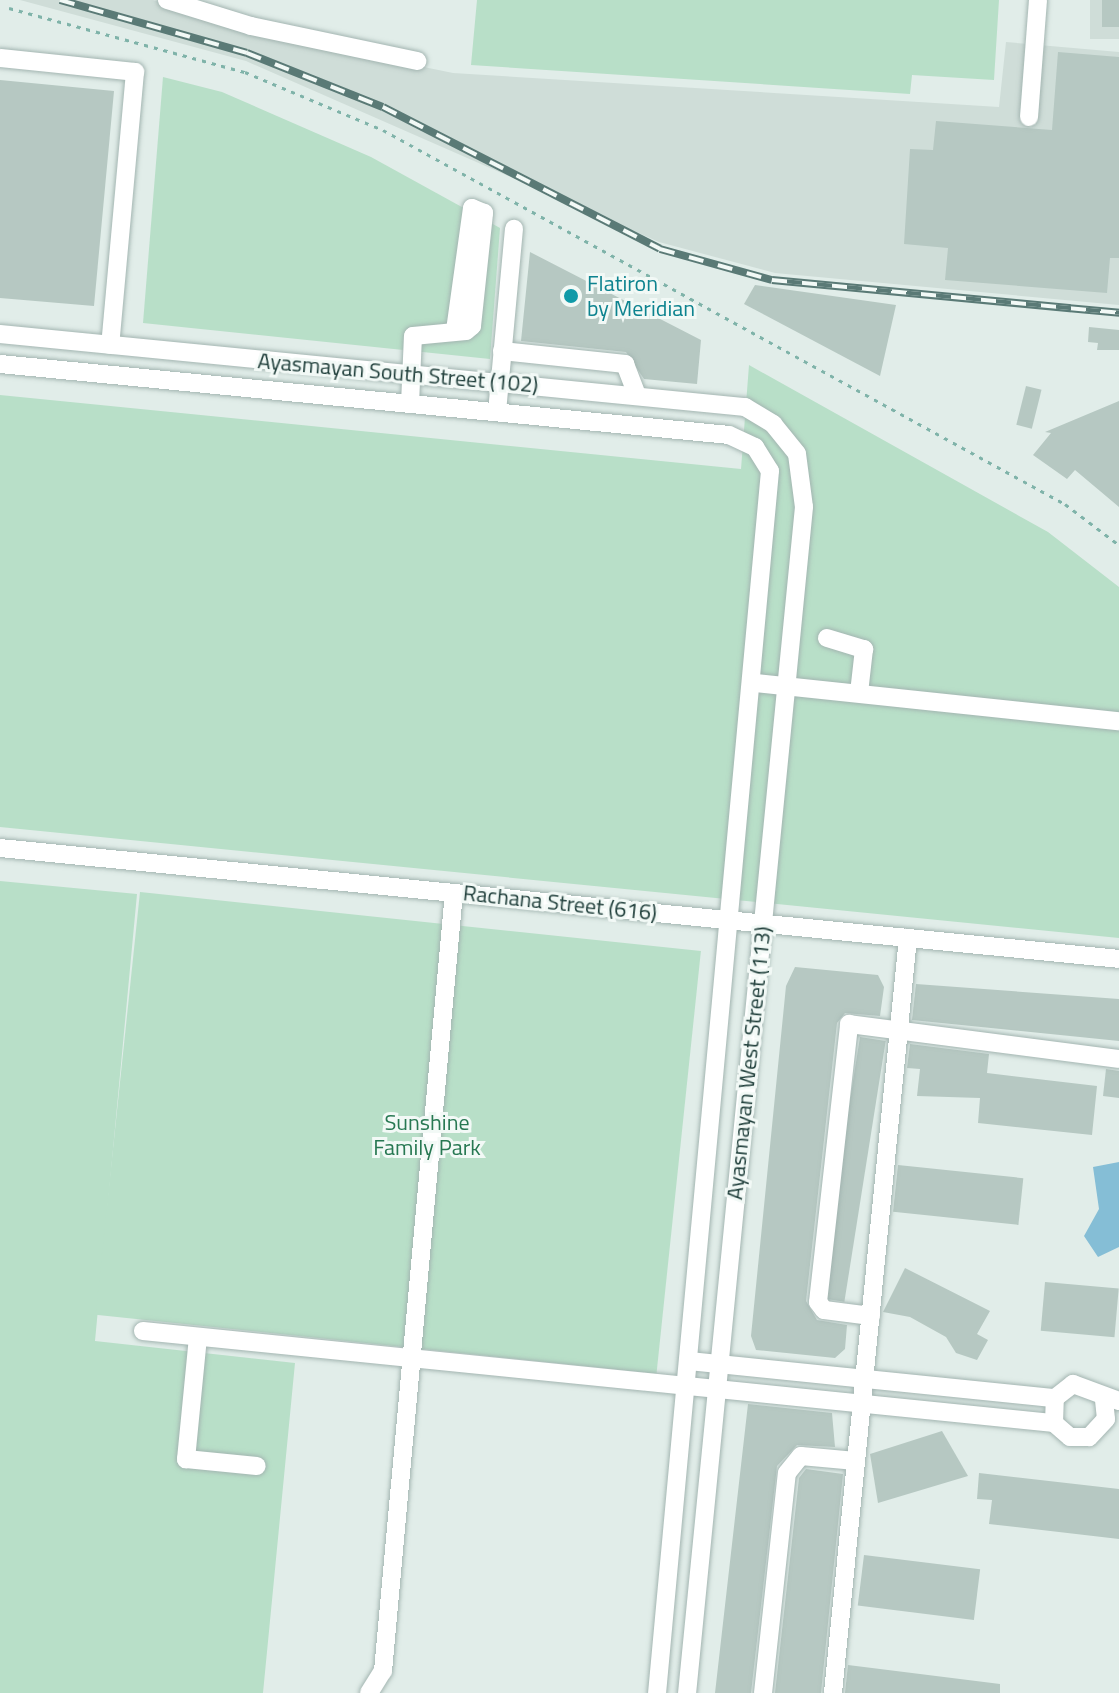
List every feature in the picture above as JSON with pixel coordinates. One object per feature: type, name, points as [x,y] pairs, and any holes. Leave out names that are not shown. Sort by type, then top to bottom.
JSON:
[{"type":"street","points":[[167,0],[251,26],[417,61]]},
{"type":"street","points":[[1029,117],[1038,0]]},
{"type":"street","points":[[0,58],[135,72],[110,345]]},
{"type":"street","points":[[410,404],[413,336],[455,330],[472,326],[484,216],[472,208],[455,330]]},
{"type":"street","points":[[497,412],[514,229]]},
{"type":"street","name":"Ayasmayan South Street (102)","points":[[0,334],[745,407],[786,437]]},
{"type":"street","points":[[145,378],[148,348]]},
{"type":"street","points":[[502,351],[625,364],[637,395]]},
{"type":"street","name":"Ayasmayan South Street (102)","points":[[0,364],[729,435],[744,439],[762,459]]},
{"type":"street","name":"Ayasmayan West Street (113)","points":[[687,1693],[804,507],[804,479],[786,437]]},
{"type":"street","name":"Ayasmayan West Street (113)","points":[[657,1693],[773,499],[762,459]]},
{"type":"street","points":[[827,638],[864,649],[859,693]]},
{"type":"street","points":[[755,683],[1119,721]]},
{"type":"street","name":"Rachana Street (616)","points":[[0,848],[1119,959]]},
{"type":"street","points":[[369,1693],[383,1671],[454,893]]},
{"type":"street","points":[[833,1693],[908,938]]},
{"type":"street","points":[[871,1316],[818,1308],[849,1024],[1119,1059]]},
{"type":"street","points":[[701,1244],[731,1247]]},
{"type":"street","points":[[143,1331],[1054,1423],[1080,1438],[1110,1427],[1112,1400],[1083,1384],[1055,1398],[689,1361]]},
{"type":"street","points":[[198,1337],[186,1459],[257,1466]]},
{"type":"street","points":[[1054,1423],[1055,1398]]},
{"type":"street","points":[[763,1693],[787,1473],[801,1456],[856,1461]]},
{"type":"street","points":[[662,1646],[691,1649]]},
{"type":"path","points":[[9,8],[245,72],[383,130],[1065,504],[1119,545]]},
{"type":"shaded area","points":[[20,0],[153,0],[254,32],[453,73],[999,107],[1006,42],[1119,52],[1119,305],[775,273],[659,242],[246,61]]},
{"type":"shaded area","points":[[1090,0],[1119,0],[1119,39],[1090,39]]},
{"type":"green space","points":[[477,0],[999,0],[994,80],[912,75],[910,94],[471,65]]},
{"type":"green space","points":[[163,77],[222,92],[371,157],[500,228],[490,359],[143,323]]},
{"type":"green space","points":[[749,365],[1048,532],[1119,587],[1119,938],[0,827],[0,395],[741,469]]},
{"type":"green space","points":[[0,881],[137,894],[95,1341],[295,1363],[263,1693],[0,1693]]},
{"type":"green space","name":"Sunshine Family Park","points":[[140,892],[701,951],[656,1374],[96,1315]]},
{"type":"water","points":[[1119,1162],[1119,1247],[1098,1257],[1084,1236],[1099,1209],[1093,1167]]},
{"type":"building","points":[[1102,0],[1119,0],[1119,27],[1102,27]]},
{"type":"building","points":[[1058,52],[1119,57],[1119,258],[1110,258],[1107,293],[945,280],[948,248],[904,244],[910,149],[933,150],[936,121],[1052,130]]},
{"type":"building","points":[[0,80],[114,91],[94,306],[0,298]]},
{"type":"building","name":"Flatiron by Meridian","points":[[530,252],[701,340],[697,384],[644,379],[626,352],[521,341]]},
{"type":"building","points":[[755,285],[896,305],[880,376],[744,304]]},
{"type":"building","points":[[1089,327],[1119,330],[1119,350],[1097,350],[1098,343],[1088,342]]},
{"type":"building","points":[[1026,386],[1042,390],[1032,429],[1016,425]]},
{"type":"building","points":[[1119,401],[1119,507],[1075,470],[1067,479],[1033,455],[1051,433],[1045,432]]},
{"type":"building","points":[[795,967],[878,975],[884,987],[880,1016],[845,1013],[837,1023],[806,1301],[817,1320],[847,1325],[845,1349],[835,1358],[756,1350],[751,1336],[786,986]]},
{"type":"building","points":[[916,984],[1119,999],[1119,1041],[912,1020]]},
{"type":"building","points":[[860,1037],[886,1041],[844,1302],[819,1298]]},
{"type":"building","points":[[910,1044],[989,1054],[987,1073],[1097,1086],[1092,1135],[978,1123],[980,1098],[917,1096],[920,1069],[907,1068]]},
{"type":"building","points":[[1106,1069],[1119,1071],[1119,1098],[1103,1096]]},
{"type":"building","points":[[898,1165],[1023,1178],[1018,1225],[893,1212]]},
{"type":"building","points":[[905,1268],[990,1311],[977,1334],[988,1340],[977,1360],[956,1353],[946,1337],[910,1317],[883,1312]]},
{"type":"building","points":[[1045,1282],[1119,1288],[1114,1337],[1041,1331]]},
{"type":"building","points":[[748,1404],[832,1413],[835,1447],[797,1445],[777,1466],[751,1693],[715,1693]]},
{"type":"building","points":[[942,1431],[968,1476],[878,1503],[870,1454]]},
{"type":"building","points":[[806,1469],[843,1474],[821,1693],[775,1693],[799,1478]]},
{"type":"building","points":[[979,1473],[1119,1489],[1119,1539],[989,1524],[992,1500],[977,1499]]},
{"type":"building","points":[[864,1555],[980,1569],[974,1620],[858,1606]]},
{"type":"building","points":[[848,1665],[1000,1684],[1000,1693],[845,1693]]},
{"type":"railway","points":[[60,0],[247,53],[383,107],[660,249],[772,280],[1119,313]]},
{"type":"place","name":"Flatiron by Meridian","points":[[571,296]]}]
